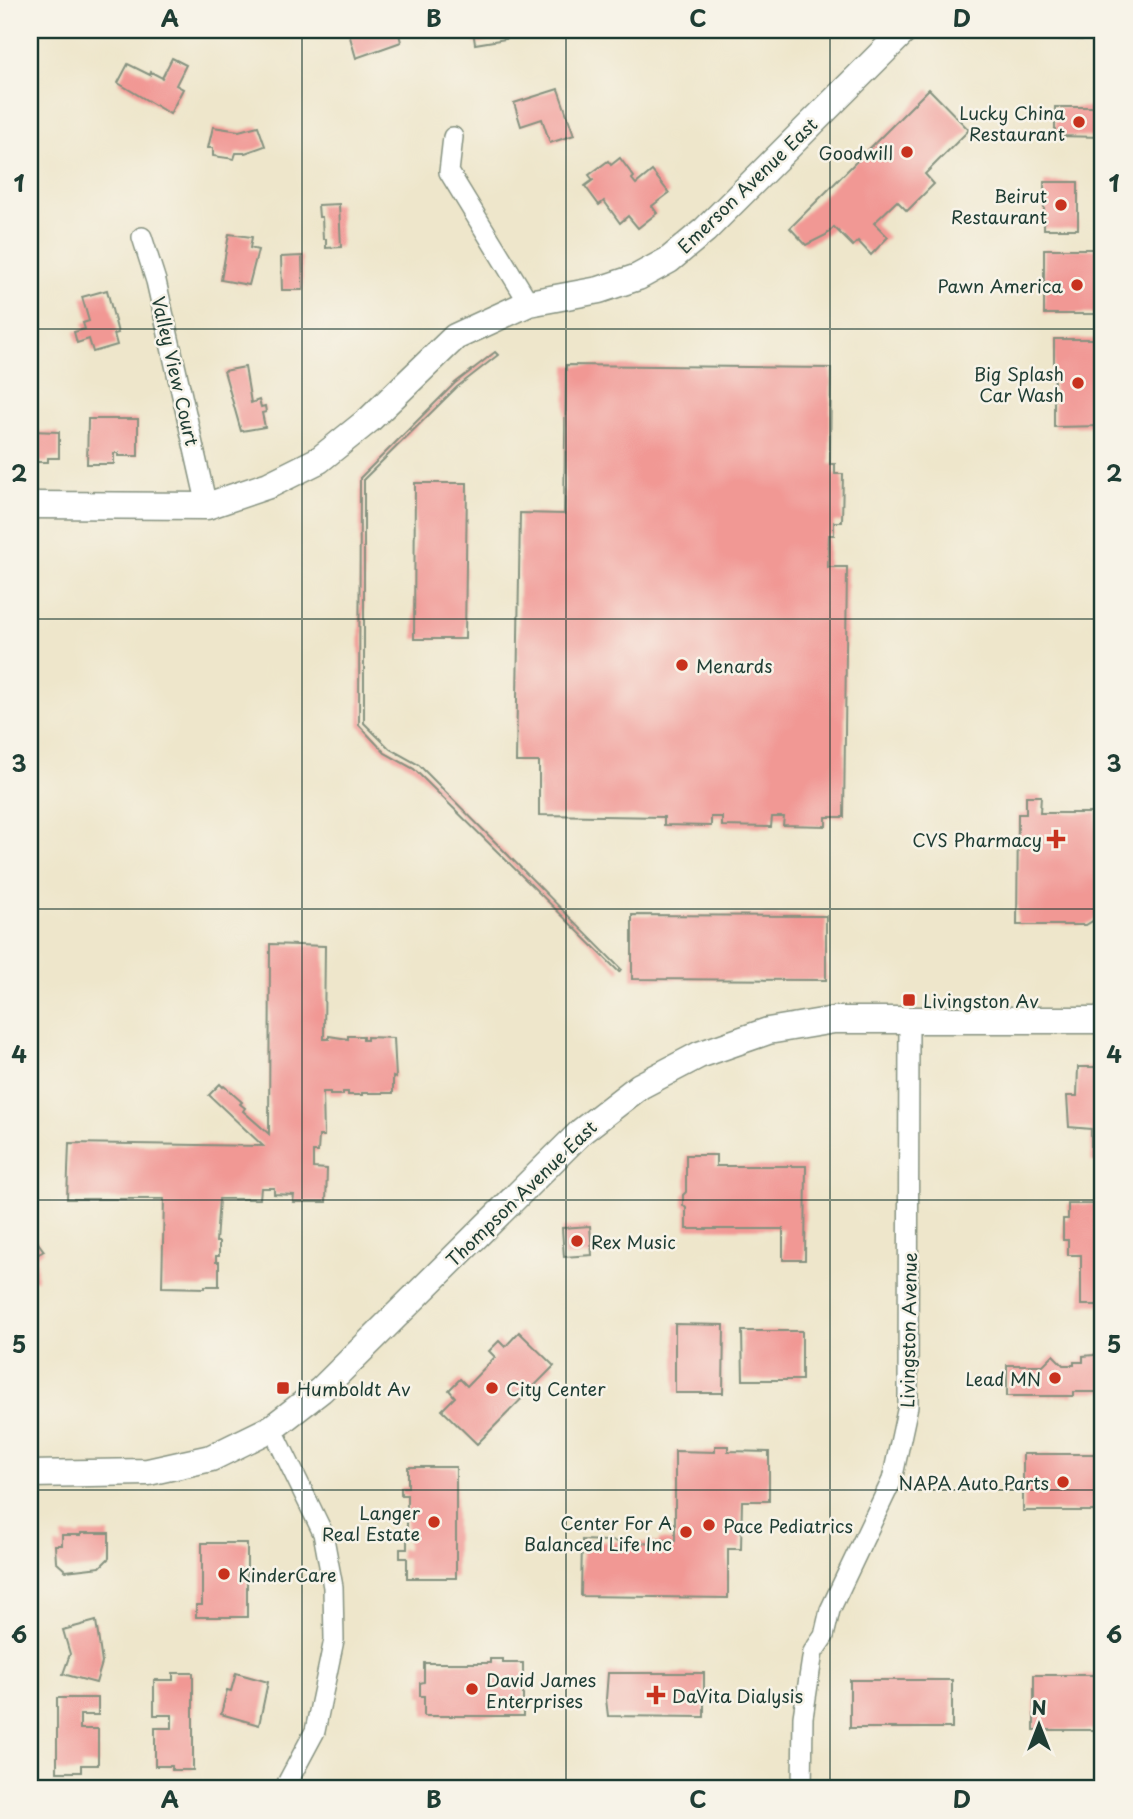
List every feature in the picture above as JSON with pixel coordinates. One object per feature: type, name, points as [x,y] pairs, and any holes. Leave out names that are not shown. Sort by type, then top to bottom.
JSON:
[{"type":"street","name":"Emerson Avenue East","points":[[30,505],[207,506],[269,485],[319,460],[370,419],[455,337],[529,303],[599,290],[638,277],[670,260],[705,230],[905,30]]},
{"type":"street","points":[[453,137],[449,172],[529,303]]},
{"type":"street","name":"Valley View Court","points":[[142,237],[156,281],[207,506]]},
{"type":"street","name":"Livingston Avenue","points":[[802,1789],[803,1717],[813,1652],[824,1636],[830,1610],[892,1479],[908,1406],[909,1019]]},
{"type":"street","name":"Thompson Avenue East","points":[[30,1474],[148,1472],[211,1458],[272,1428],[321,1390],[582,1131],[640,1086],[699,1055],[768,1031],[834,1020],[1103,1020]]},
{"type":"street","points":[[272,1428],[323,1533],[333,1587],[334,1640],[315,1731],[284,1789]]},
{"type":"building","points":[[348,30],[398,30],[401,42],[356,58]]},
{"type":"building","points":[[473,30],[514,31],[505,33],[506,39],[475,44]]},
{"type":"building","points":[[1049,30],[1103,30],[1103,40],[1049,39]]},
{"type":"building","points":[[172,58],[186,65],[176,85],[183,89],[170,114],[118,83],[128,64],[162,78]]},
{"type":"building","points":[[558,89],[574,135],[550,143],[542,119],[521,126],[514,103]]},
{"type":"building","name":"Goodwill","points":[[929,89],[969,130],[925,174],[934,184],[907,211],[897,201],[874,223],[888,237],[871,255],[858,241],[853,246],[834,227],[826,235],[806,245],[790,228]]},
{"type":"building","name":"Lucky China Restaurant","points":[[1055,107],[1103,107],[1103,137],[1055,136]]},
{"type":"building","points":[[258,126],[265,146],[245,153],[236,153],[234,159],[213,156],[213,148],[208,148],[213,127],[239,131]]},
{"type":"building","points":[[620,158],[636,184],[652,171],[669,193],[652,206],[657,213],[638,228],[628,216],[620,223],[604,201],[599,205],[585,186],[593,180],[589,175],[608,161],[611,165]]},
{"type":"building","name":"Beirut Restaurant","points":[[1044,182],[1078,182],[1078,229],[1044,229]]},
{"type":"building","points":[[339,204],[341,247],[326,248],[318,205]]},
{"type":"building","points":[[229,234],[252,237],[250,248],[258,250],[249,285],[221,280]]},
{"type":"building","points":[[1044,249],[1097,249],[1097,314],[1044,314]]},
{"type":"building","points":[[302,256],[303,290],[282,290],[281,257]]},
{"type":"building","points":[[107,290],[118,333],[114,334],[117,345],[93,352],[89,339],[77,343],[74,332],[85,329],[83,323],[89,321],[82,297]]},
{"type":"building","name":"Big Splash Car Wash","points":[[1054,339],[1102,339],[1102,426],[1054,427]]},
{"type":"building","points":[[495,352],[498,355],[457,387],[364,479],[364,723],[390,749],[419,765],[621,969],[619,972],[414,769],[385,753],[359,725],[360,478],[455,383]]},
{"type":"building","name":"Menards","points":[[566,365],[831,368],[830,464],[835,464],[835,474],[843,474],[842,522],[834,522],[834,535],[829,535],[828,567],[847,567],[844,817],[826,817],[826,826],[783,825],[784,817],[772,817],[771,827],[722,826],[722,817],[711,817],[711,826],[664,825],[664,817],[539,815],[539,762],[516,762],[520,513],[564,514]]},
{"type":"building","points":[[245,367],[251,403],[259,400],[261,407],[265,406],[266,412],[262,413],[265,427],[241,431],[224,371]]},
{"type":"building","points":[[88,419],[138,419],[138,456],[118,456],[118,453],[114,453],[114,464],[87,464]]},
{"type":"building","points":[[30,431],[59,432],[59,458],[48,458],[48,462],[30,462]]},
{"type":"building","points":[[415,483],[467,483],[465,639],[414,639]]},
{"type":"building","name":"CVS Pharmacy","points":[[1026,796],[1041,796],[1040,813],[1097,813],[1097,913],[1094,920],[1086,925],[1017,925],[1018,814],[1026,814]]},
{"type":"building","points":[[632,915],[826,916],[826,980],[632,979]]},
{"type":"building","points":[[270,944],[325,946],[324,1039],[329,1039],[329,1036],[348,1039],[348,1036],[363,1036],[363,1040],[367,1040],[367,1037],[394,1038],[396,1078],[393,1077],[393,1093],[348,1095],[348,1092],[343,1092],[343,1095],[330,1095],[330,1092],[323,1092],[324,1136],[319,1136],[318,1152],[313,1152],[313,1168],[327,1169],[326,1202],[293,1202],[294,1195],[274,1194],[274,1188],[261,1188],[260,1199],[219,1199],[216,1242],[219,1242],[219,1256],[216,1256],[216,1262],[219,1262],[219,1286],[162,1287],[164,1199],[67,1199],[69,1143],[263,1146],[209,1095],[220,1084],[224,1086],[242,1102],[240,1104],[245,1108],[243,1111],[269,1134]]},
{"type":"building","points":[[1078,1067],[1103,1067],[1103,1162],[1091,1162],[1091,1129],[1069,1127],[1067,1096],[1077,1096]]},
{"type":"building","points":[[686,1155],[716,1155],[716,1166],[806,1166],[805,1260],[783,1260],[783,1229],[686,1229],[683,1195],[686,1192]]},
{"type":"building","points":[[1068,1204],[1103,1204],[1103,1305],[1081,1305],[1081,1255],[1068,1255],[1068,1240],[1063,1240],[1063,1219],[1068,1219]]},
{"type":"building","name":"Rex Music","points":[[590,1226],[592,1255],[564,1257],[562,1228]]},
{"type":"building","points":[[30,1232],[44,1251],[37,1255],[37,1280],[30,1280]]},
{"type":"building","points":[[675,1324],[724,1325],[723,1393],[675,1393]]},
{"type":"building","points":[[742,1331],[802,1331],[802,1380],[743,1380]]},
{"type":"building","name":"City Center","points":[[519,1332],[554,1366],[477,1444],[442,1410],[455,1397],[449,1390],[460,1379],[467,1386],[495,1357],[489,1351],[499,1341],[505,1347]]},
{"type":"building","name":"Lead MN","points":[[1096,1353],[1103,1356],[1103,1392],[1074,1392],[1074,1396],[1007,1396],[1007,1365],[1043,1365],[1053,1355],[1063,1365],[1074,1365],[1074,1362],[1083,1362],[1083,1356]]},
{"type":"building","name":"Pace Pediatrics","points":[[715,1446],[728,1446],[728,1451],[769,1452],[769,1501],[742,1501],[741,1549],[728,1549],[728,1598],[581,1596],[582,1540],[659,1543],[659,1540],[675,1541],[675,1451],[715,1452]]},
{"type":"building","name":"NAPA Auto Parts","points":[[1023,1454],[1103,1454],[1103,1511],[1023,1511]]},
{"type":"building","points":[[408,1467],[456,1467],[456,1578],[407,1578],[407,1558],[400,1558],[400,1549],[407,1549],[407,1495],[401,1495],[401,1487],[408,1487]]},
{"type":"building","points":[[109,1533],[109,1558],[100,1567],[66,1571],[56,1562],[55,1545],[62,1545],[62,1535]]},
{"type":"building","name":"KinderCare","points":[[202,1543],[247,1543],[247,1617],[196,1617],[196,1605],[202,1605]]},
{"type":"building","points":[[96,1621],[102,1663],[96,1683],[63,1674],[70,1654],[63,1630]]},
{"type":"building","name":"David James Enterprises","points":[[490,1659],[503,1659],[503,1663],[523,1663],[523,1716],[424,1716],[424,1696],[420,1696],[420,1683],[424,1682],[424,1663],[490,1663]]},
{"type":"building","points":[[173,1673],[193,1673],[193,1770],[172,1770],[172,1766],[155,1766],[155,1728],[172,1728],[172,1715],[154,1715],[154,1680],[173,1680]]},
{"type":"building","points":[[236,1673],[268,1682],[259,1725],[221,1714],[227,1690],[231,1691]]},
{"type":"building","name":"DaVita Dialysis","points":[[608,1673],[704,1673],[704,1717],[608,1716]]},
{"type":"building","points":[[1034,1675],[1103,1675],[1103,1730],[1034,1730]]},
{"type":"building","points":[[850,1680],[952,1680],[952,1728],[850,1728]]},
{"type":"building","points":[[57,1698],[98,1698],[98,1715],[80,1715],[80,1729],[98,1729],[98,1765],[81,1765],[81,1772],[57,1772]]},
{"type":"place","name":"Lucky China Restaurant","points":[[1079,122]]},
{"type":"place","name":"Goodwill","points":[[907,152]]},
{"type":"place","name":"Beirut Restaurant","points":[[1061,205]]},
{"type":"place","name":"Pawn America","points":[[1077,285]]},
{"type":"place","name":"Big Splash Car Wash","points":[[1078,383]]},
{"type":"place","name":"Menards","points":[[682,665]]},
{"type":"place","name":"CVS Pharmacy","points":[[1056,839]]},
{"type":"place","name":"Livingston Av","points":[[909,1000]]},
{"type":"place","name":"Rex Music","points":[[577,1241]]},
{"type":"place","name":"Lead MN","points":[[1055,1378]]},
{"type":"place","name":"Humboldt Av","points":[[283,1388]]},
{"type":"place","name":"City Center","points":[[492,1388]]},
{"type":"place","name":"NAPA Auto Parts","points":[[1063,1482]]},
{"type":"place","name":"Langer Real Estate","points":[[434,1522]]},
{"type":"place","name":"Pace Pediatrics","points":[[709,1525]]},
{"type":"place","name":"Center For A Balanced Life Inc","points":[[686,1532]]},
{"type":"place","name":"KinderCare","points":[[224,1574]]},
{"type":"place","name":"David James Enterprises","points":[[472,1689]]},
{"type":"place","name":"DaVita Dialysis","points":[[656,1695]]}]
